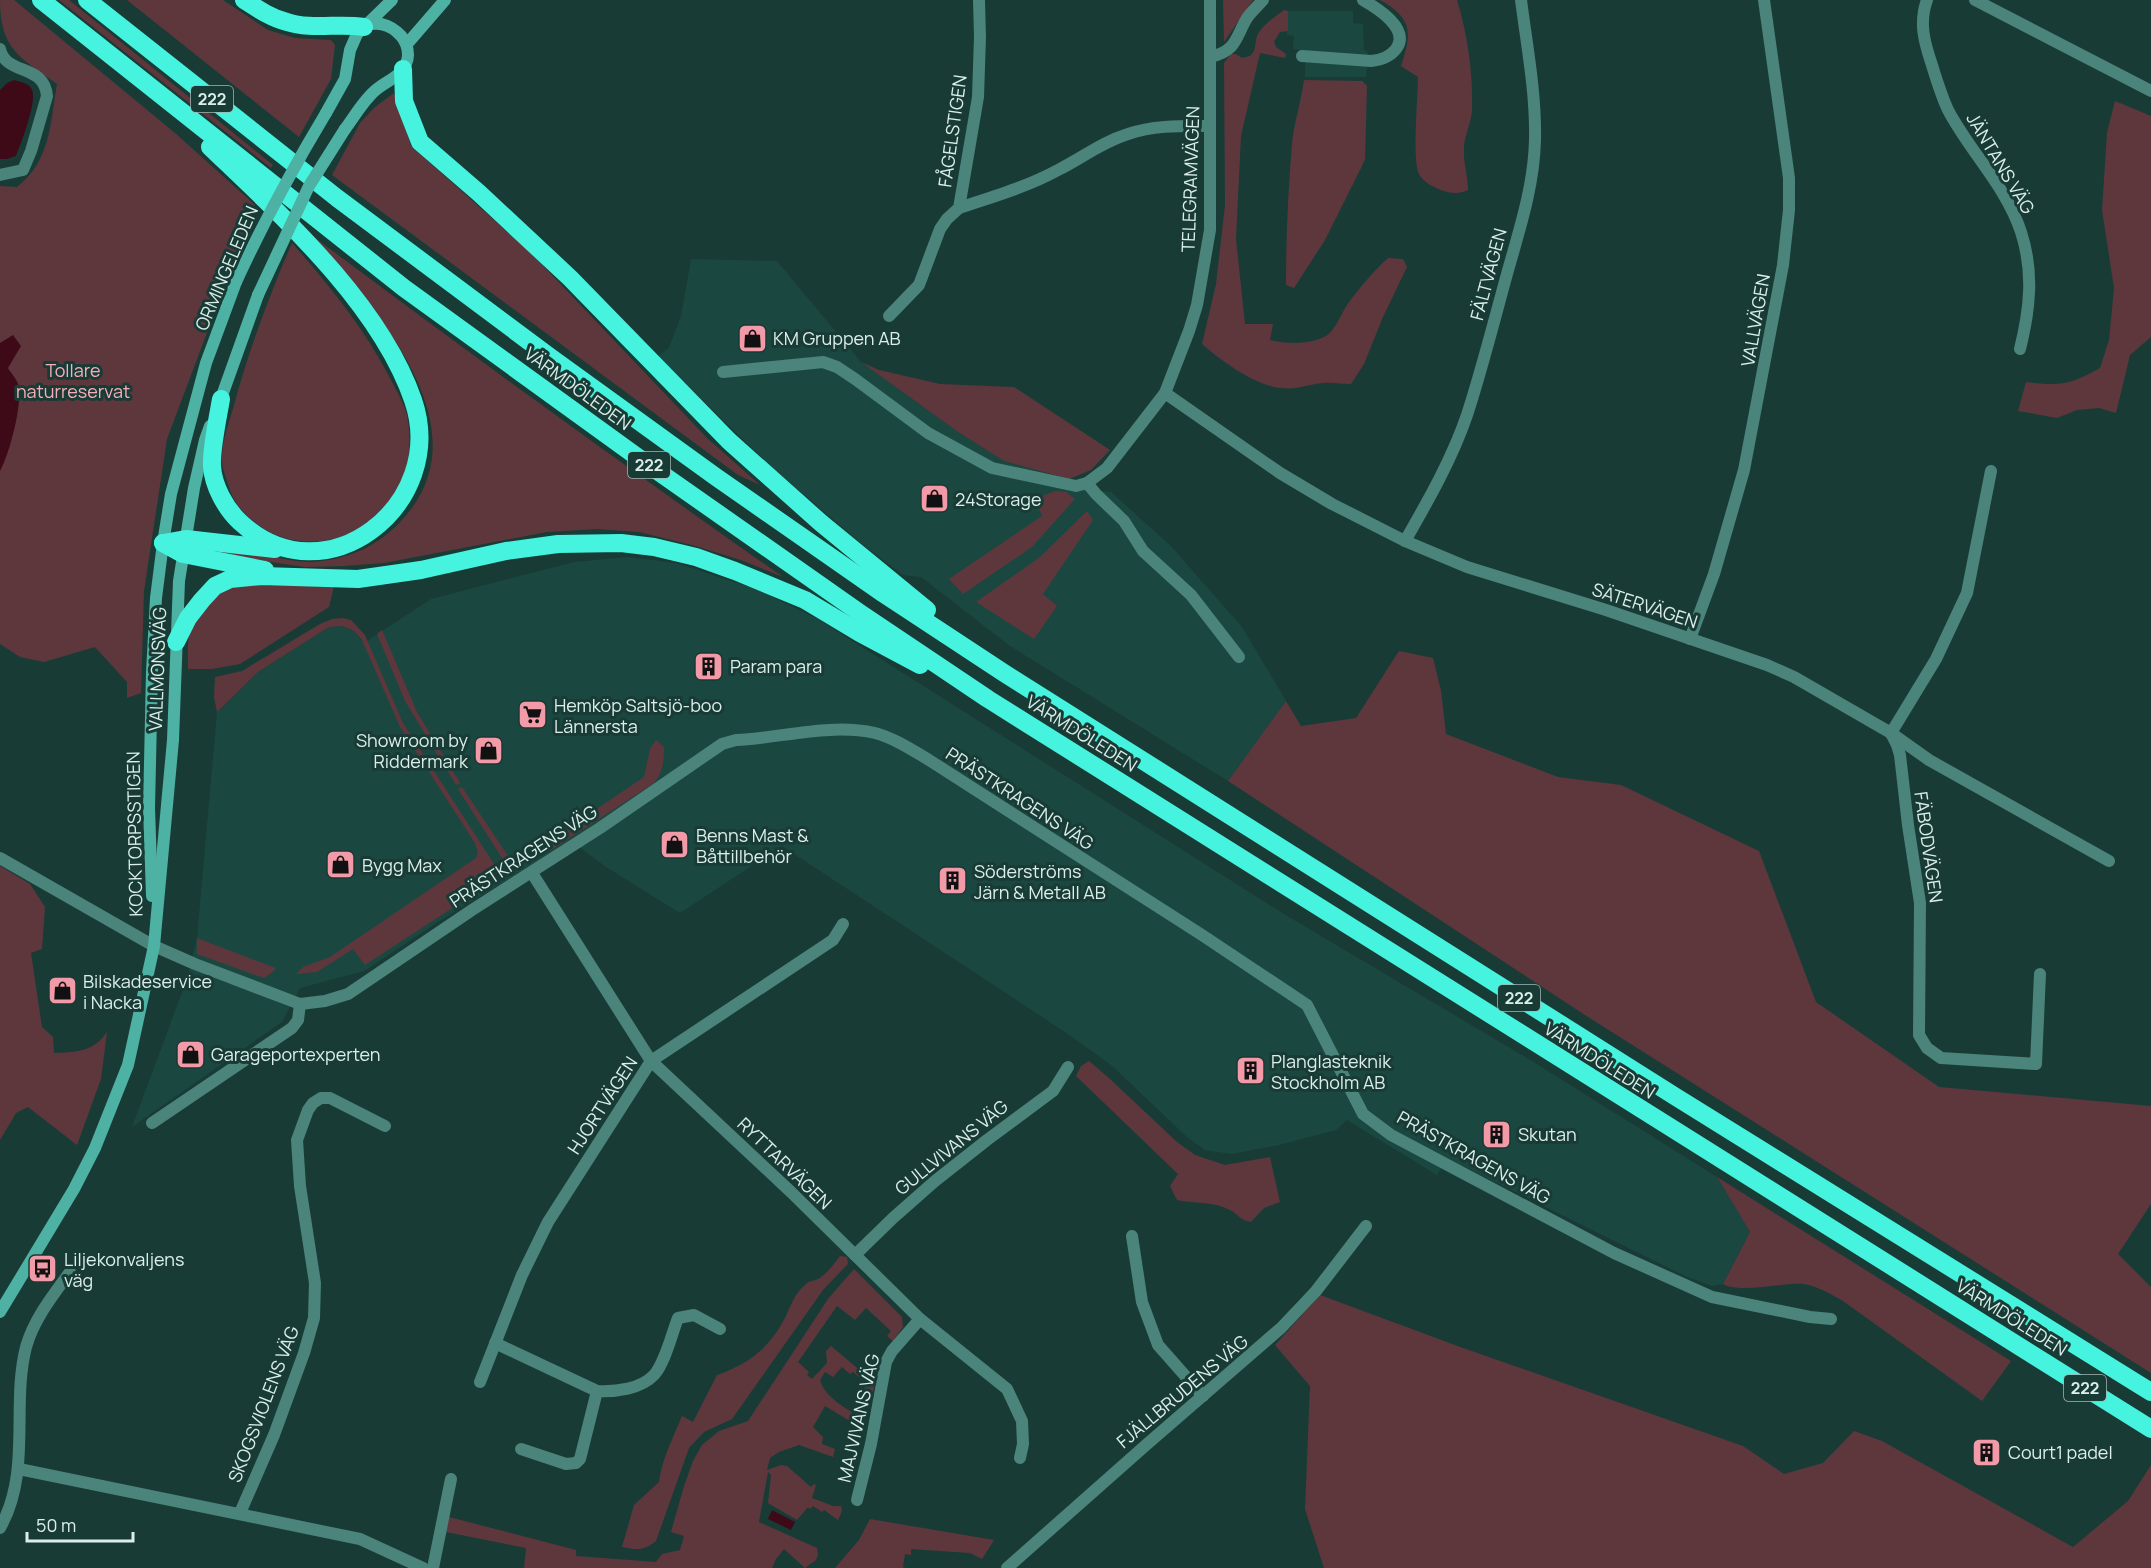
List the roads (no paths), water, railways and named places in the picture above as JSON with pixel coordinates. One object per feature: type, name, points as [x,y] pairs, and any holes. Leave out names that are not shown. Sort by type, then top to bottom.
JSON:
[{"type":"highway","name":"VÄRMDÖLEDEN","points":[[41,0],[404,288],[646,463],[860,613],[988,699],[2151,1429]]},
{"type":"highway","name":"VÄRMDÖLEDEN","points":[[87,0],[337,198],[559,364],[884,594],[1004,673],[1686,1103],[2151,1392]]},
{"type":"highway","points":[[244,0],[264,13],[288,23],[365,26]]},
{"type":"highway","points":[[403,69],[404,101],[420,142],[479,193],[570,278],[729,441],[821,523],[1004,673]]},
{"type":"highway","points":[[132,73],[302,236],[362,308],[402,372],[414,401],[420,427],[417,462],[409,488],[385,520],[350,544],[325,550],[295,551],[185,547]]},
{"type":"highway","points":[[221,399],[212,467],[218,490],[231,513],[251,532],[295,551]]},
{"type":"highway","points":[[163,543],[306,578]]},
{"type":"highway","points":[[176,642],[188,618],[215,586],[230,579],[262,576],[358,579],[411,572],[558,543],[621,543],[654,547],[696,557],[805,600],[860,633],[988,699]]},
{"type":"main road","name":"ORMINGELEDEN","points":[[163,543],[171,494],[206,363],[236,282],[285,180],[345,79],[353,41],[392,0]]},
{"type":"main road","points":[[407,44],[445,0]]},
{"type":"main road","points":[[221,399],[258,296],[309,186],[345,129],[376,89],[403,69],[408,56],[407,44],[399,34],[389,26],[375,23],[365,26]]},
{"type":"main road","name":"VALLMONSVÄG","points":[[154,946],[173,740],[176,642],[185,547],[194,488],[205,440],[221,399]]},
{"type":"main road","name":"KOCKTORPSSTIGEN","points":[[154,946],[149,808],[152,672],[156,598],[163,543]]},
{"type":"main road","points":[[0,1312],[74,1189],[95,1149],[128,1065],[154,946]]},
{"type":"street","name":"FÅGELSTIGEN","points":[[889,316],[919,285],[940,229],[959,208],[978,97],[979,0]]},
{"type":"street","name":"TELEGRAMVÄGEN","points":[[1088,483],[1112,462],[1165,393],[1189,331],[1205,266],[1210,230],[1210,0]]},
{"type":"street","points":[[1210,57],[1231,49],[1247,18],[1263,0]]},
{"type":"street","points":[[1302,56],[1371,61],[1380,60],[1393,52],[1398,46],[1398,32],[1382,12],[1363,0]]},
{"type":"street","name":"FÄLTVÄGEN","points":[[1405,542],[1452,453],[1467,415],[1524,208],[1535,143],[1535,105],[1533,76],[1521,0]]},
{"type":"street","name":"VALLVÄGEN","points":[[1690,639],[1713,574],[1744,470],[1783,265],[1789,210],[1789,178],[1764,0]]},
{"type":"street","name":"JÄNTANS VÄG","points":[[1927,0],[1922,14],[1924,41],[1948,110],[2010,206],[2026,250],[2030,271],[2030,298],[2020,349]]},
{"type":"street","points":[[1975,0],[2151,91]]},
{"type":"street","points":[[0,175],[23,170],[47,96],[46,88],[36,75],[13,66],[1,55]]},
{"type":"street","points":[[959,208],[1037,181],[1060,170],[1099,145],[1129,133],[1166,127],[1210,126]]},
{"type":"street","points":[[723,372],[823,362],[837,367],[855,379],[928,433],[992,468],[1076,486],[1088,483],[1124,521],[1143,551],[1191,596],[1239,657]]},
{"type":"street","name":"SÄTERVÄGEN","points":[[1165,393],[1280,473],[1332,504],[1405,542],[1467,567],[1690,639],[1767,665],[1794,677],[1891,733],[1929,760],[2109,861]]},
{"type":"street","points":[[1891,733],[1936,659],[1967,593],[1991,471]]},
{"type":"street","name":"PRÄSTKRAGENS VÄG","points":[[0,858],[154,946],[188,961],[300,1004],[325,1001],[348,994],[722,744],[736,740],[840,729],[876,734],[894,740],[929,760],[1307,1005],[1363,1114],[1391,1135],[1614,1253],[1712,1297],[1810,1317],[1831,1318]]},
{"type":"street","name":"FÄBODVÄGEN","points":[[1891,733],[1900,754],[1920,903],[1918,1035],[1928,1048],[1941,1058],[2036,1064],[2040,974]]},
{"type":"street","name":"RYTTARVÄGEN","points":[[531,873],[651,1061],[791,1192],[920,1319],[1007,1389],[1022,1421],[1023,1444],[1020,1458]]},
{"type":"street","name":"HJORTVÄGEN","points":[[480,1382],[522,1275],[548,1222],[651,1061],[832,940],[843,924]]},
{"type":"street","points":[[152,1123],[292,1028],[298,1020],[300,1004]]},
{"type":"street","name":"GULLVIVANS VÄG","points":[[855,1256],[934,1181],[1053,1090],[1068,1067]]},
{"type":"street","name":"SKOGSVIOLENS VÄG","points":[[240,1513],[274,1435],[304,1353],[314,1318],[315,1283],[300,1186],[297,1140],[308,1110],[321,1098],[330,1098],[385,1126]]},
{"type":"street","name":"FJÄLLBRUDENS VÄG","points":[[1007,1568],[1281,1328],[1330,1274],[1366,1226]]},
{"type":"street","points":[[1132,1236],[1142,1302],[1158,1345],[1203,1396]]},
{"type":"street","points":[[0,1528],[19,1469],[22,1370],[26,1347],[40,1316],[70,1272]]},
{"type":"street","points":[[495,1343],[597,1391],[616,1392],[643,1383],[655,1374],[678,1318],[694,1315],[720,1329]]},
{"type":"street","name":"MAJVIVANS VÄG","points":[[857,1500],[872,1444],[886,1362],[892,1351],[920,1319]]},
{"type":"street","points":[[522,1449],[566,1464],[576,1463],[580,1459],[584,1446],[597,1391]]},
{"type":"street","points":[[19,1469],[360,1539],[423,1568]]},
{"type":"street","points":[[433,1568],[451,1479]]},
{"type":"place","name":"KM Gruppen AB","points":[[752,338]]},
{"type":"place","name":"24Storage","points":[[934,499]]},
{"type":"place","name":"Param para","points":[[709,666]]},
{"type":"place","name":"Hemköp Saltsjö-boo Lännersta","points":[[533,715]]},
{"type":"place","name":"Showroom by Riddermark","points":[[489,750]]},
{"type":"place","name":"Benns Mast & Båttillbehör","points":[[675,845]]},
{"type":"place","name":"Bygg Max","points":[[341,865]]},
{"type":"place","name":"Söderströms Järn & Metall AB","points":[[953,881]]},
{"type":"place","name":"Bilskadeservice i Nacka","points":[[62,991]]},
{"type":"place","name":"Garageportexperten","points":[[190,1054]]},
{"type":"place","name":"Planglasteknik Stockholm AB","points":[[1250,1071]]},
{"type":"place","name":"Skutan","points":[[1497,1134]]},
{"type":"place","name":"Liljekonvaljens väg","points":[[43,1269]]},
{"type":"place","name":"Court1 padel","points":[[1987,1452]]},
{"type":"park label","name":"Tollare naturreservat","points":[[73,380]]}]
